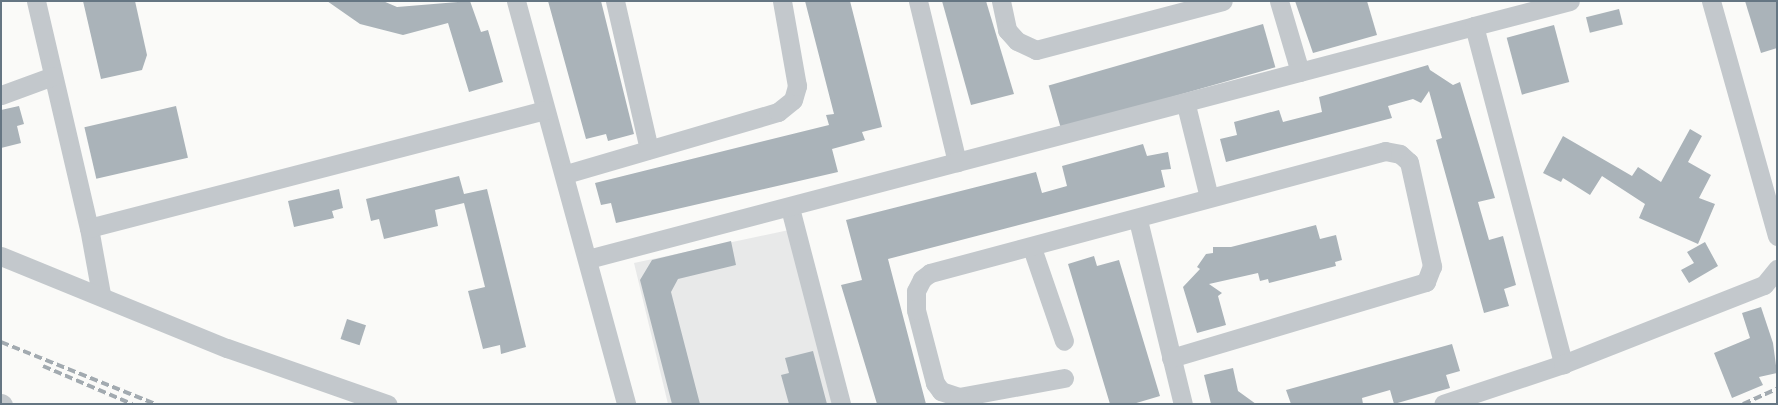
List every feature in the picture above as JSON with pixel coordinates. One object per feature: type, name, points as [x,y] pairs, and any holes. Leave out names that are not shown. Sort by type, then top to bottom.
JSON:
[{"type":"street","points":[[36,1],[89,228],[101,294]]},
{"type":"street","points":[[516,1],[545,110],[566,174],[626,404]]},
{"type":"street","points":[[615,1],[649,149]]},
{"type":"street","points":[[566,174],[778,112],[793,100],[796,76],[782,1]]},
{"type":"street","points":[[918,1],[957,162]]},
{"type":"street","points":[[1001,1],[1007,30],[1017,42],[1036,50],[1223,1]]},
{"type":"street","points":[[1279,1],[1300,72]]},
{"type":"street","points":[[588,259],[1186,104],[1570,1]]},
{"type":"street","points":[[1711,1],[1777,236]]},
{"type":"street","points":[[1474,26],[1563,364]]},
{"type":"street","points":[[1,95],[53,76]]},
{"type":"street","points":[[1186,104],[1209,197]]},
{"type":"street","points":[[89,228],[545,110]]},
{"type":"street","points":[[1064,378],[950,396],[935,383],[916,310],[918,285],[930,273],[1138,220],[1209,197],[1392,151],[1409,162],[1431,274],[1426,282],[1385,297],[1171,358]]},
{"type":"street","points":[[790,208],[841,404]]},
{"type":"street","points":[[1138,220],[1183,404]]},
{"type":"street","points":[[1032,248],[1064,341]]},
{"type":"street","points":[[1,256],[101,294],[226,348],[387,404]]},
{"type":"street","points":[[1443,404],[1563,364],[1764,285],[1777,269]]},
{"type":"shaded area","points":[[789,230],[833,404],[668,404],[634,263]]},
{"type":"building","points":[[83,1],[135,1],[147,55],[142,70],[101,79]]},
{"type":"building","points":[[327,1],[383,1],[397,7],[470,1],[481,32],[488,30],[503,82],[469,92],[448,23],[403,35],[360,24]]},
{"type":"building","points":[[548,1],[601,1],[634,134],[608,141],[606,134],[586,139]]},
{"type":"building","points":[[805,1],[850,1],[882,127],[862,132],[865,140],[832,149],[838,172],[616,223],[611,203],[601,205],[595,183],[829,125],[826,115],[834,114]]},
{"type":"building","points":[[942,1],[986,1],[1014,94],[971,105]]},
{"type":"building","points":[[1295,1],[1367,1],[1377,35],[1313,53]]},
{"type":"building","points":[[1745,1],[1777,1],[1777,48],[1761,53]]},
{"type":"building","points":[[1619,9],[1623,25],[1590,33],[1586,17]]},
{"type":"building","points":[[1263,24],[1275,67],[1061,129],[1049,85]]},
{"type":"building","points":[[1554,25],[1569,82],[1522,95],[1507,38]]},
{"type":"building","points":[[1428,65],[1430,70],[1453,85],[1460,82],[1495,198],[1478,202],[1489,240],[1503,236],[1516,285],[1504,289],[1509,306],[1484,313],[1436,140],[1442,138],[1429,91],[1421,103],[1413,99],[1388,106],[1392,118],[1226,162],[1220,139],[1237,135],[1234,122],[1279,110],[1283,122],[1322,112],[1319,97]]},
{"type":"building","points":[[19,106],[24,124],[17,126],[21,143],[1,148],[1,110]]},
{"type":"building","points":[[176,106],[188,158],[96,179],[84,127]]},
{"type":"building","points":[[1690,129],[1702,136],[1688,162],[1711,175],[1699,198],[1715,204],[1698,244],[1639,218],[1645,204],[1602,176],[1590,195],[1563,178],[1561,182],[1543,173],[1563,136],[1632,176],[1638,167],[1661,182]]},
{"type":"building","points":[[1143,144],[1147,156],[1168,152],[1171,169],[1161,170],[1165,187],[888,259],[926,404],[877,404],[841,285],[862,280],[846,220],[1036,172],[1042,193],[1067,186],[1062,166]]},
{"type":"building","points":[[459,176],[464,194],[487,189],[526,347],[501,354],[500,345],[483,349],[468,291],[485,287],[464,203],[435,210],[438,226],[384,239],[379,219],[371,221],[366,199]]},
{"type":"building","points":[[339,189],[343,208],[332,211],[334,218],[294,227],[288,201]]},
{"type":"building","points":[[1316,225],[1320,239],[1336,235],[1342,260],[1335,262],[1336,266],[1269,283],[1268,279],[1260,281],[1258,273],[1209,284],[1222,293],[1218,296],[1226,325],[1197,333],[1183,287],[1200,269],[1197,267],[1206,254],[1213,253],[1213,247],[1231,247]]},
{"type":"building","points":[[731,241],[736,265],[678,279],[671,292],[700,404],[672,404],[640,280],[652,260]]},
{"type":"building","points":[[1705,242],[1718,266],[1689,283],[1681,270],[1694,263],[1687,252]]},
{"type":"building","points":[[1094,256],[1097,266],[1119,260],[1160,396],[1133,404],[1110,404],[1068,264]]},
{"type":"building","points":[[1761,307],[1773,343],[1777,373],[1759,377],[1763,385],[1732,398],[1714,353],[1750,338],[1742,313]]},
{"type":"building","points":[[347,319],[366,325],[360,345],[341,339]]},
{"type":"building","points":[[1452,344],[1460,371],[1446,375],[1450,388],[1394,404],[1390,390],[1362,398],[1363,404],[1291,404],[1286,390]]},
{"type":"building","points":[[813,351],[827,404],[789,404],[781,375],[789,373],[785,358]]},
{"type":"building","points":[[1233,368],[1238,391],[1256,404],[1211,404],[1204,375]]},
{"type":"railway","points":[[1,342],[155,404]]},
{"type":"railway","points":[[43,366],[132,404]]},
{"type":"railway","points":[[1743,404],[1777,389]]}]
